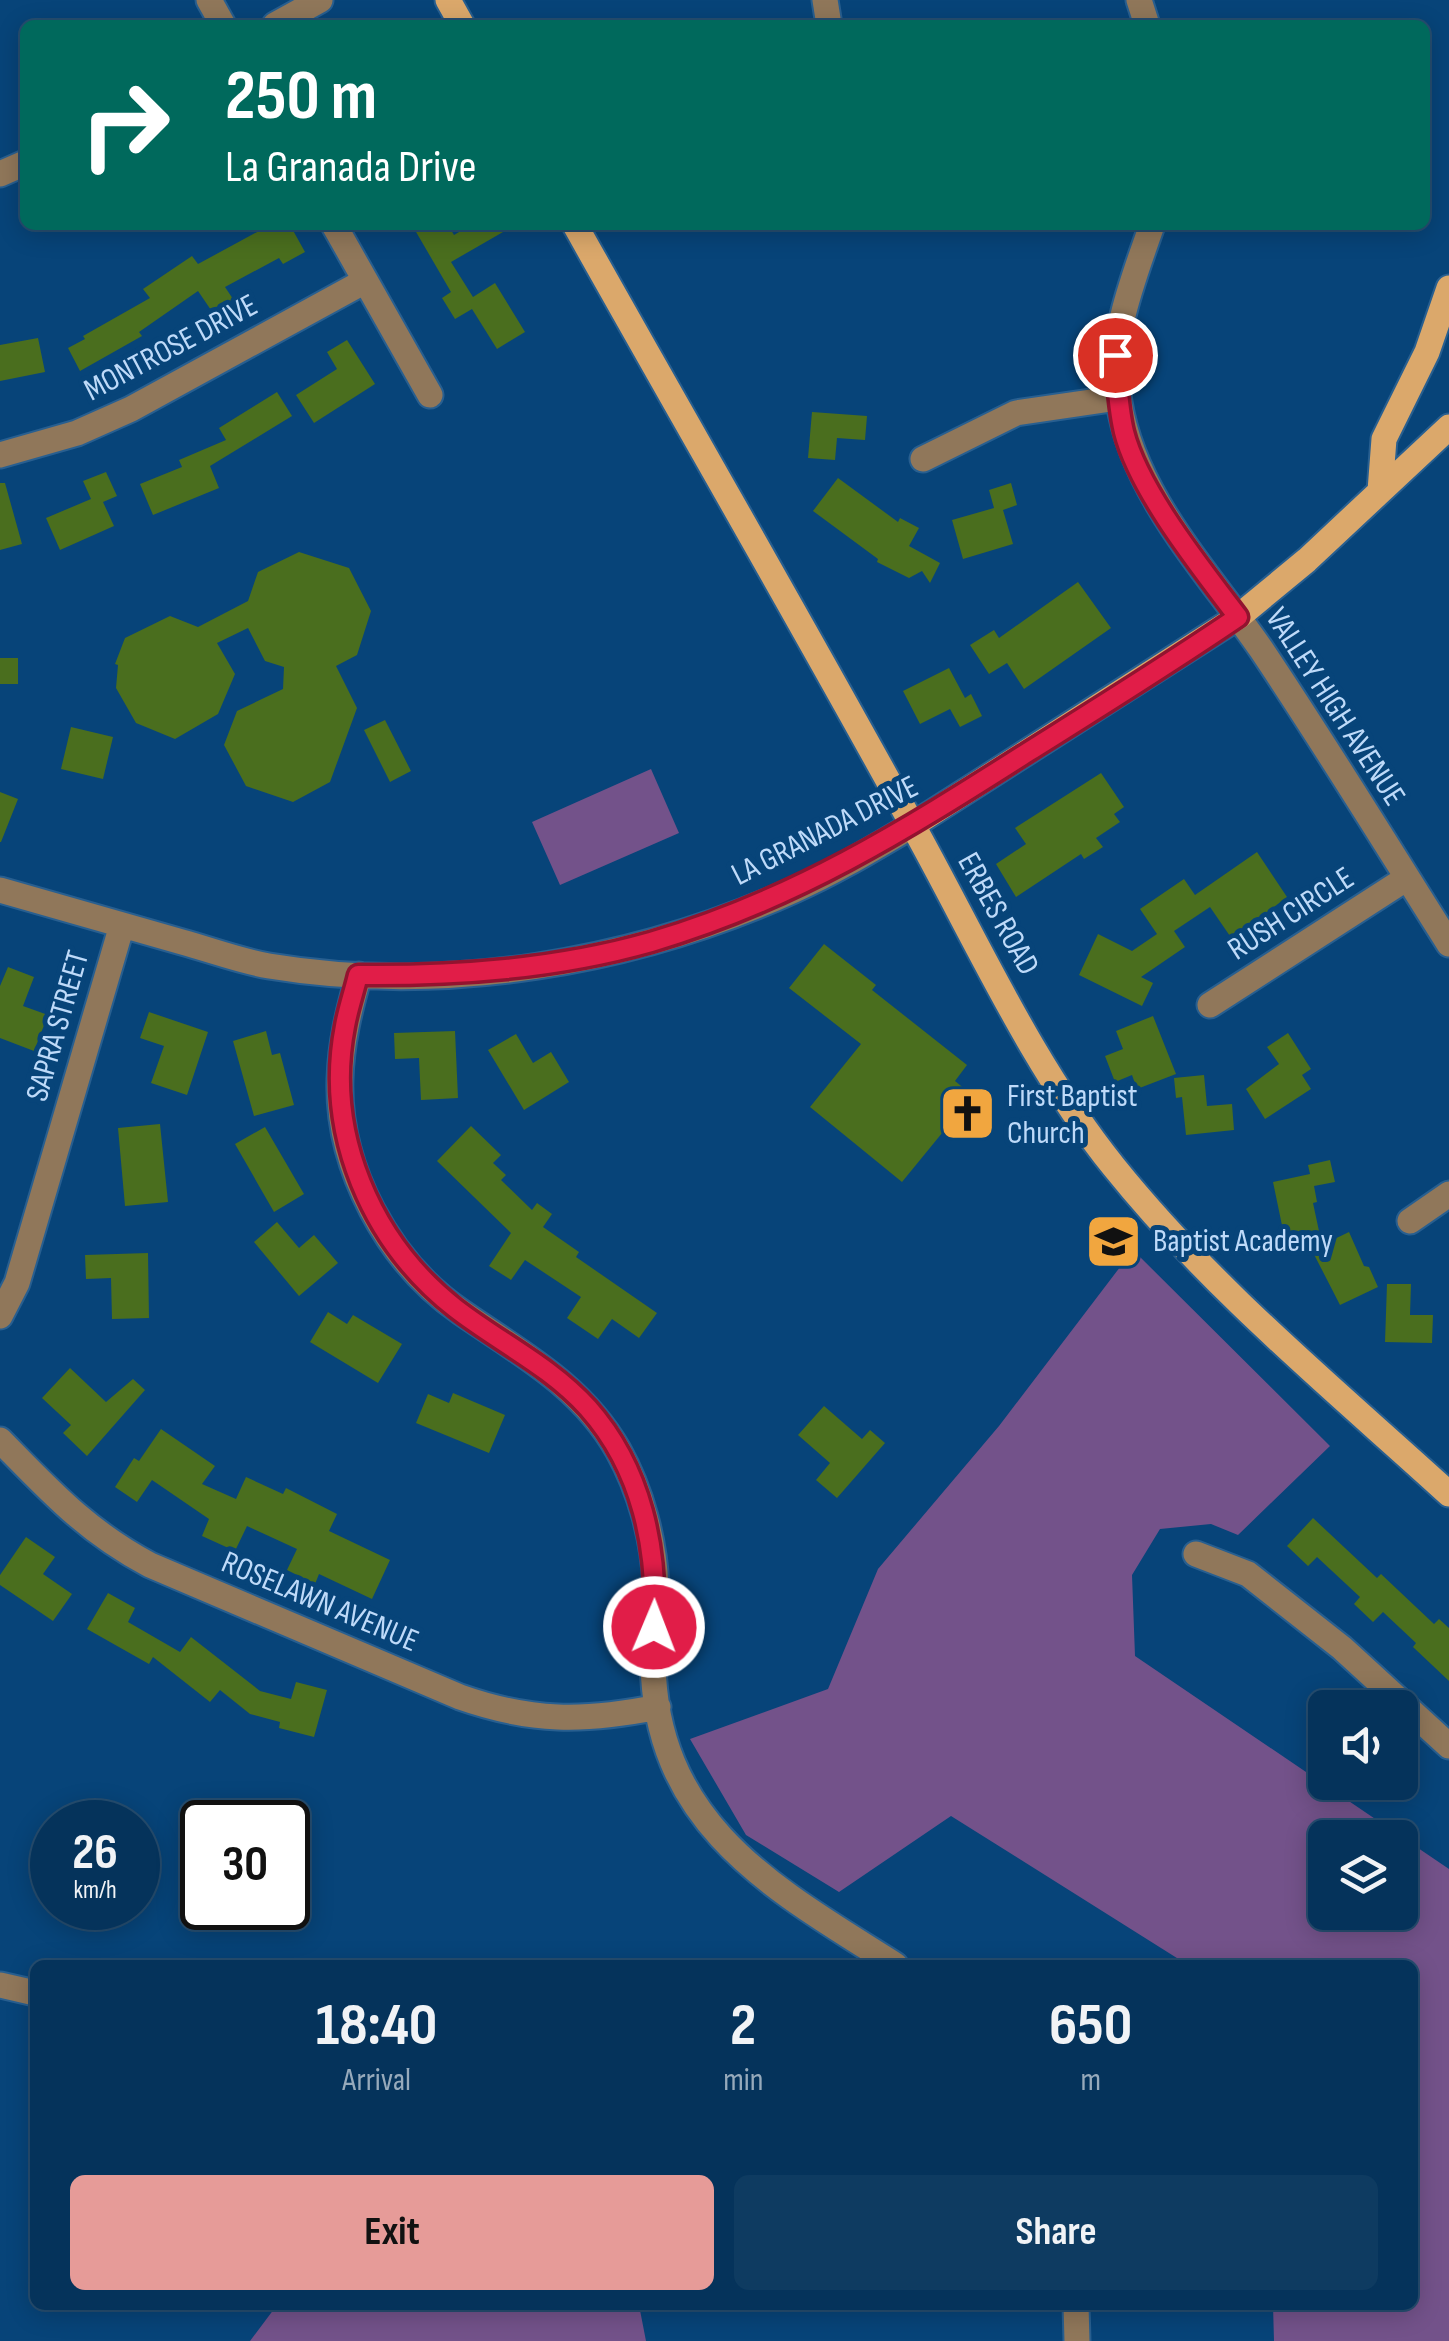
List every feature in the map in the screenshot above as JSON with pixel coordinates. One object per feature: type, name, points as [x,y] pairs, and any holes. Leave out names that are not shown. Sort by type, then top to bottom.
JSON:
[{"type":"main road","name":"ERBES ROAD","points":[[578,230],[913,825],[1028,1038],[1111,1164],[1210,1276],[1449,1494]]},
{"type":"main road","points":[[1380,490],[1384,439],[1426,352],[1449,288]]},
{"type":"main road","name":"LA GRANADA DRIVE","points":[[913,825],[1238,617],[1307,560],[1449,426]]},
{"type":"street","points":[[284,20],[320,0]]},
{"type":"street","points":[[337,230],[430,396]]},
{"type":"street","name":"VALLEY HIGH AVENUE","points":[[1150,230],[1120,323],[1115,355],[1125,436],[1146,483],[1238,617],[1449,944]]},
{"type":"street","name":"MONTROSE DRIVE","points":[[0,455],[78,433],[131,410],[365,281]]},
{"type":"street","points":[[922,460],[1016,413],[1118,398]]},
{"type":"street","name":"LA GRANADA DRIVE","points":[[0,890],[266,965],[358,975],[433,976],[508,970],[648,943],[794,890],[913,825]]},
{"type":"street","name":"RUSH CIRCLE","points":[[1210,1005],[1408,878]]},
{"type":"street","name":"SAPRA STREET","points":[[0,1316],[17,1284],[122,925]]},
{"type":"street","points":[[358,975],[344,1028],[340,1083],[346,1135],[362,1190],[390,1240],[421,1278],[457,1310],[558,1378],[590,1411],[618,1450],[639,1496],[653,1551],[653,1665],[658,1706],[671,1754],[710,1825],[738,1857],[780,1892],[888,1960]]},
{"type":"street","points":[[1410,1220],[1449,1194]]},
{"type":"street","name":"ROSELAWN AVENUE","points":[[0,1440],[79,1520],[111,1544],[168,1573],[460,1697],[493,1708],[572,1720],[658,1706]]},
{"type":"street","points":[[1196,1554],[1248,1574],[1342,1648],[1449,1746]]},
{"type":"street","points":[[0,1985],[30,1993]]},
{"type":"street","points":[[1076,2310],[1077,2341]]},
{"type":"shaded area","points":[[651,769],[679,833],[560,885],[532,822]]},
{"type":"shaded area","points":[[1133,1250],[1330,1446],[1238,1535],[1211,1524],[1160,1529],[1132,1575],[1135,1656],[1308,1773],[1308,1800],[1347,1800],[1377,1820],[1308,1820],[1308,1930],[1418,1930],[1418,1848],[1449,1869],[1449,2341],[1274,2341],[1273,2310],[1418,2310],[1418,1960],[1180,1960],[951,1816],[839,1892],[746,1835],[690,1739],[828,1689],[878,1569],[999,1426]]},
{"type":"shaded area","points":[[273,2310],[640,2310],[646,2341],[250,2341]]},
{"type":"building","points":[[261,230],[293,230],[305,252],[283,264],[279,258],[225,287],[233,299],[213,313],[198,291],[139,332],[142,336],[80,371],[68,348],[150,298],[143,289],[192,256],[198,264]]},
{"type":"building","points":[[415,230],[451,230],[454,235],[462,230],[506,230],[451,262],[473,297],[495,283],[525,332],[497,349],[472,309],[455,319],[442,298],[451,292]]},
{"type":"building","points":[[38,338],[45,372],[0,381],[0,345]]},
{"type":"building","points":[[347,340],[375,384],[314,423],[296,395],[337,369],[327,352]]},
{"type":"building","points":[[277,392],[292,416],[210,466],[219,488],[153,515],[140,484],[182,467],[179,460],[226,440],[219,428]]},
{"type":"building","points":[[812,412],[867,416],[865,440],[837,438],[835,460],[808,458]]},
{"type":"building","points":[[106,472],[117,496],[103,502],[114,526],[60,550],[46,518],[91,499],[83,481]]},
{"type":"building","points":[[838,478],[898,522],[900,518],[919,528],[909,546],[940,563],[930,583],[922,571],[909,578],[877,562],[813,511]]},
{"type":"building","points":[[0,483],[5,483],[22,544],[0,550]]},
{"type":"building","points":[[1011,483],[1017,505],[1003,510],[1013,544],[963,559],[952,520],[994,508],[989,490]]},
{"type":"building","points":[[299,552],[349,568],[371,611],[357,655],[336,666],[357,708],[330,782],[293,802],[246,786],[224,745],[237,711],[283,689],[284,667],[265,661],[248,628],[217,643],[235,674],[218,714],[175,739],[136,723],[116,688],[115,664],[125,638],[170,616],[198,627],[248,601],[258,572]]},
{"type":"building","points":[[1078,582],[1111,628],[1024,689],[1007,663],[989,674],[970,645],[994,630],[999,638]]},
{"type":"building","points":[[0,658],[18,658],[18,684],[0,684]]},
{"type":"building","points":[[949,668],[965,698],[971,694],[982,716],[960,727],[950,709],[920,724],[903,691]]},
{"type":"building","points":[[385,720],[411,771],[390,782],[364,730]]},
{"type":"building","points":[[71,727],[113,737],[103,779],[61,769]]},
{"type":"building","points":[[1101,773],[1124,807],[1114,814],[1120,822],[1096,838],[1103,847],[1084,859],[1081,854],[1016,897],[996,864],[1026,844],[1015,828]]},
{"type":"building","points":[[0,792],[18,799],[1,842],[0,842]]},
{"type":"building","points":[[1257,852],[1287,897],[1232,939],[1210,907],[1174,931],[1185,947],[1141,977],[1153,983],[1142,1006],[1079,975],[1098,934],[1132,951],[1157,934],[1140,909],[1184,879],[1195,895]]},
{"type":"building","points":[[824,944],[876,985],[872,990],[967,1065],[955,1081],[988,1108],[970,1128],[956,1116],[902,1182],[810,1107],[861,1044],[789,988]]},
{"type":"building","points":[[8,967],[34,977],[23,1006],[48,1015],[34,1051],[0,1038],[0,986]]},
{"type":"building","points":[[149,1012],[208,1032],[187,1095],[151,1083],[164,1046],[140,1038]]},
{"type":"building","points":[[1153,1016],[1176,1074],[1137,1089],[1132,1075],[1115,1082],[1105,1056],[1123,1049],[1116,1031]]},
{"type":"building","points":[[266,1031],[272,1055],[280,1053],[294,1105],[254,1116],[233,1041]]},
{"type":"building","points":[[455,1031],[458,1098],[421,1100],[419,1058],[395,1059],[394,1033]]},
{"type":"building","points":[[1288,1033],[1311,1069],[1302,1075],[1311,1089],[1265,1119],[1246,1089],[1279,1064],[1267,1047]]},
{"type":"building","points":[[516,1034],[533,1063],[551,1052],[569,1082],[524,1110],[488,1050]]},
{"type":"building","points":[[1204,1075],[1207,1106],[1232,1104],[1234,1130],[1186,1135],[1182,1097],[1176,1098],[1174,1078]]},
{"type":"building","points":[[160,1124],[168,1202],[125,1206],[118,1128]]},
{"type":"building","points":[[471,1126],[501,1155],[493,1163],[506,1175],[501,1180],[532,1210],[537,1203],[552,1214],[543,1227],[579,1252],[576,1257],[657,1313],[639,1338],[612,1319],[598,1339],[567,1318],[581,1297],[525,1260],[511,1280],[489,1266],[511,1233],[437,1161]]},
{"type":"building","points":[[265,1127],[304,1194],[274,1212],[235,1144]]},
{"type":"building","points":[[1330,1160],[1335,1182],[1314,1186],[1317,1202],[1313,1203],[1322,1245],[1349,1232],[1378,1287],[1340,1305],[1302,1231],[1284,1235],[1273,1182],[1310,1174],[1308,1165]]},
{"type":"building","points":[[277,1222],[299,1248],[314,1235],[338,1263],[299,1296],[254,1242]]},
{"type":"building","points":[[148,1253],[149,1318],[112,1319],[111,1278],[86,1279],[85,1255]]},
{"type":"building","points":[[1387,1284],[1411,1284],[1410,1315],[1433,1315],[1432,1343],[1385,1342]]},
{"type":"building","points":[[328,1312],[347,1324],[353,1315],[402,1344],[378,1383],[310,1342]]},
{"type":"building","points":[[70,1368],[106,1402],[133,1379],[145,1390],[87,1456],[63,1433],[71,1425],[42,1398]]},
{"type":"building","points":[[453,1393],[505,1415],[489,1453],[416,1423],[428,1394],[449,1403]]},
{"type":"building","points":[[824,1406],[862,1439],[870,1430],[885,1443],[837,1498],[816,1480],[830,1463],[798,1435]]},
{"type":"building","points":[[161,1429],[215,1466],[202,1484],[236,1499],[246,1477],[283,1494],[286,1488],[337,1514],[329,1531],[390,1560],[372,1599],[319,1574],[315,1584],[287,1570],[297,1549],[247,1526],[235,1551],[202,1536],[209,1519],[152,1480],[137,1502],[115,1487],[134,1458],[139,1461]]},
{"type":"building","points":[[1313,1518],[1377,1578],[1381,1574],[1434,1624],[1439,1619],[1449,1628],[1449,1681],[1383,1612],[1373,1622],[1354,1604],[1360,1597],[1317,1557],[1308,1566],[1287,1546]]},
{"type":"building","points":[[26,1537],[55,1557],[43,1574],[72,1594],[53,1621],[0,1585],[0,1575]]},
{"type":"building","points":[[108,1593],[135,1608],[128,1622],[180,1652],[191,1637],[260,1691],[291,1699],[296,1682],[327,1690],[314,1737],[279,1728],[280,1722],[250,1714],[220,1690],[210,1702],[153,1657],[149,1664],[87,1629]]},
{"type":"place","name":"First Baptist Church","points":[[968,1114]]},
{"type":"place","name":"Baptist Academy","points":[[1114,1241]]},
{"type":"route","points":[[654,1627],[653,1551],[639,1496],[618,1450],[590,1411],[558,1378],[457,1310],[421,1278],[390,1240],[362,1190],[346,1135],[340,1083],[344,1028],[358,975],[433,976],[508,970],[581,958],[648,943],[794,890],[913,825],[1238,617],[1146,483],[1125,436],[1115,355]]}]
